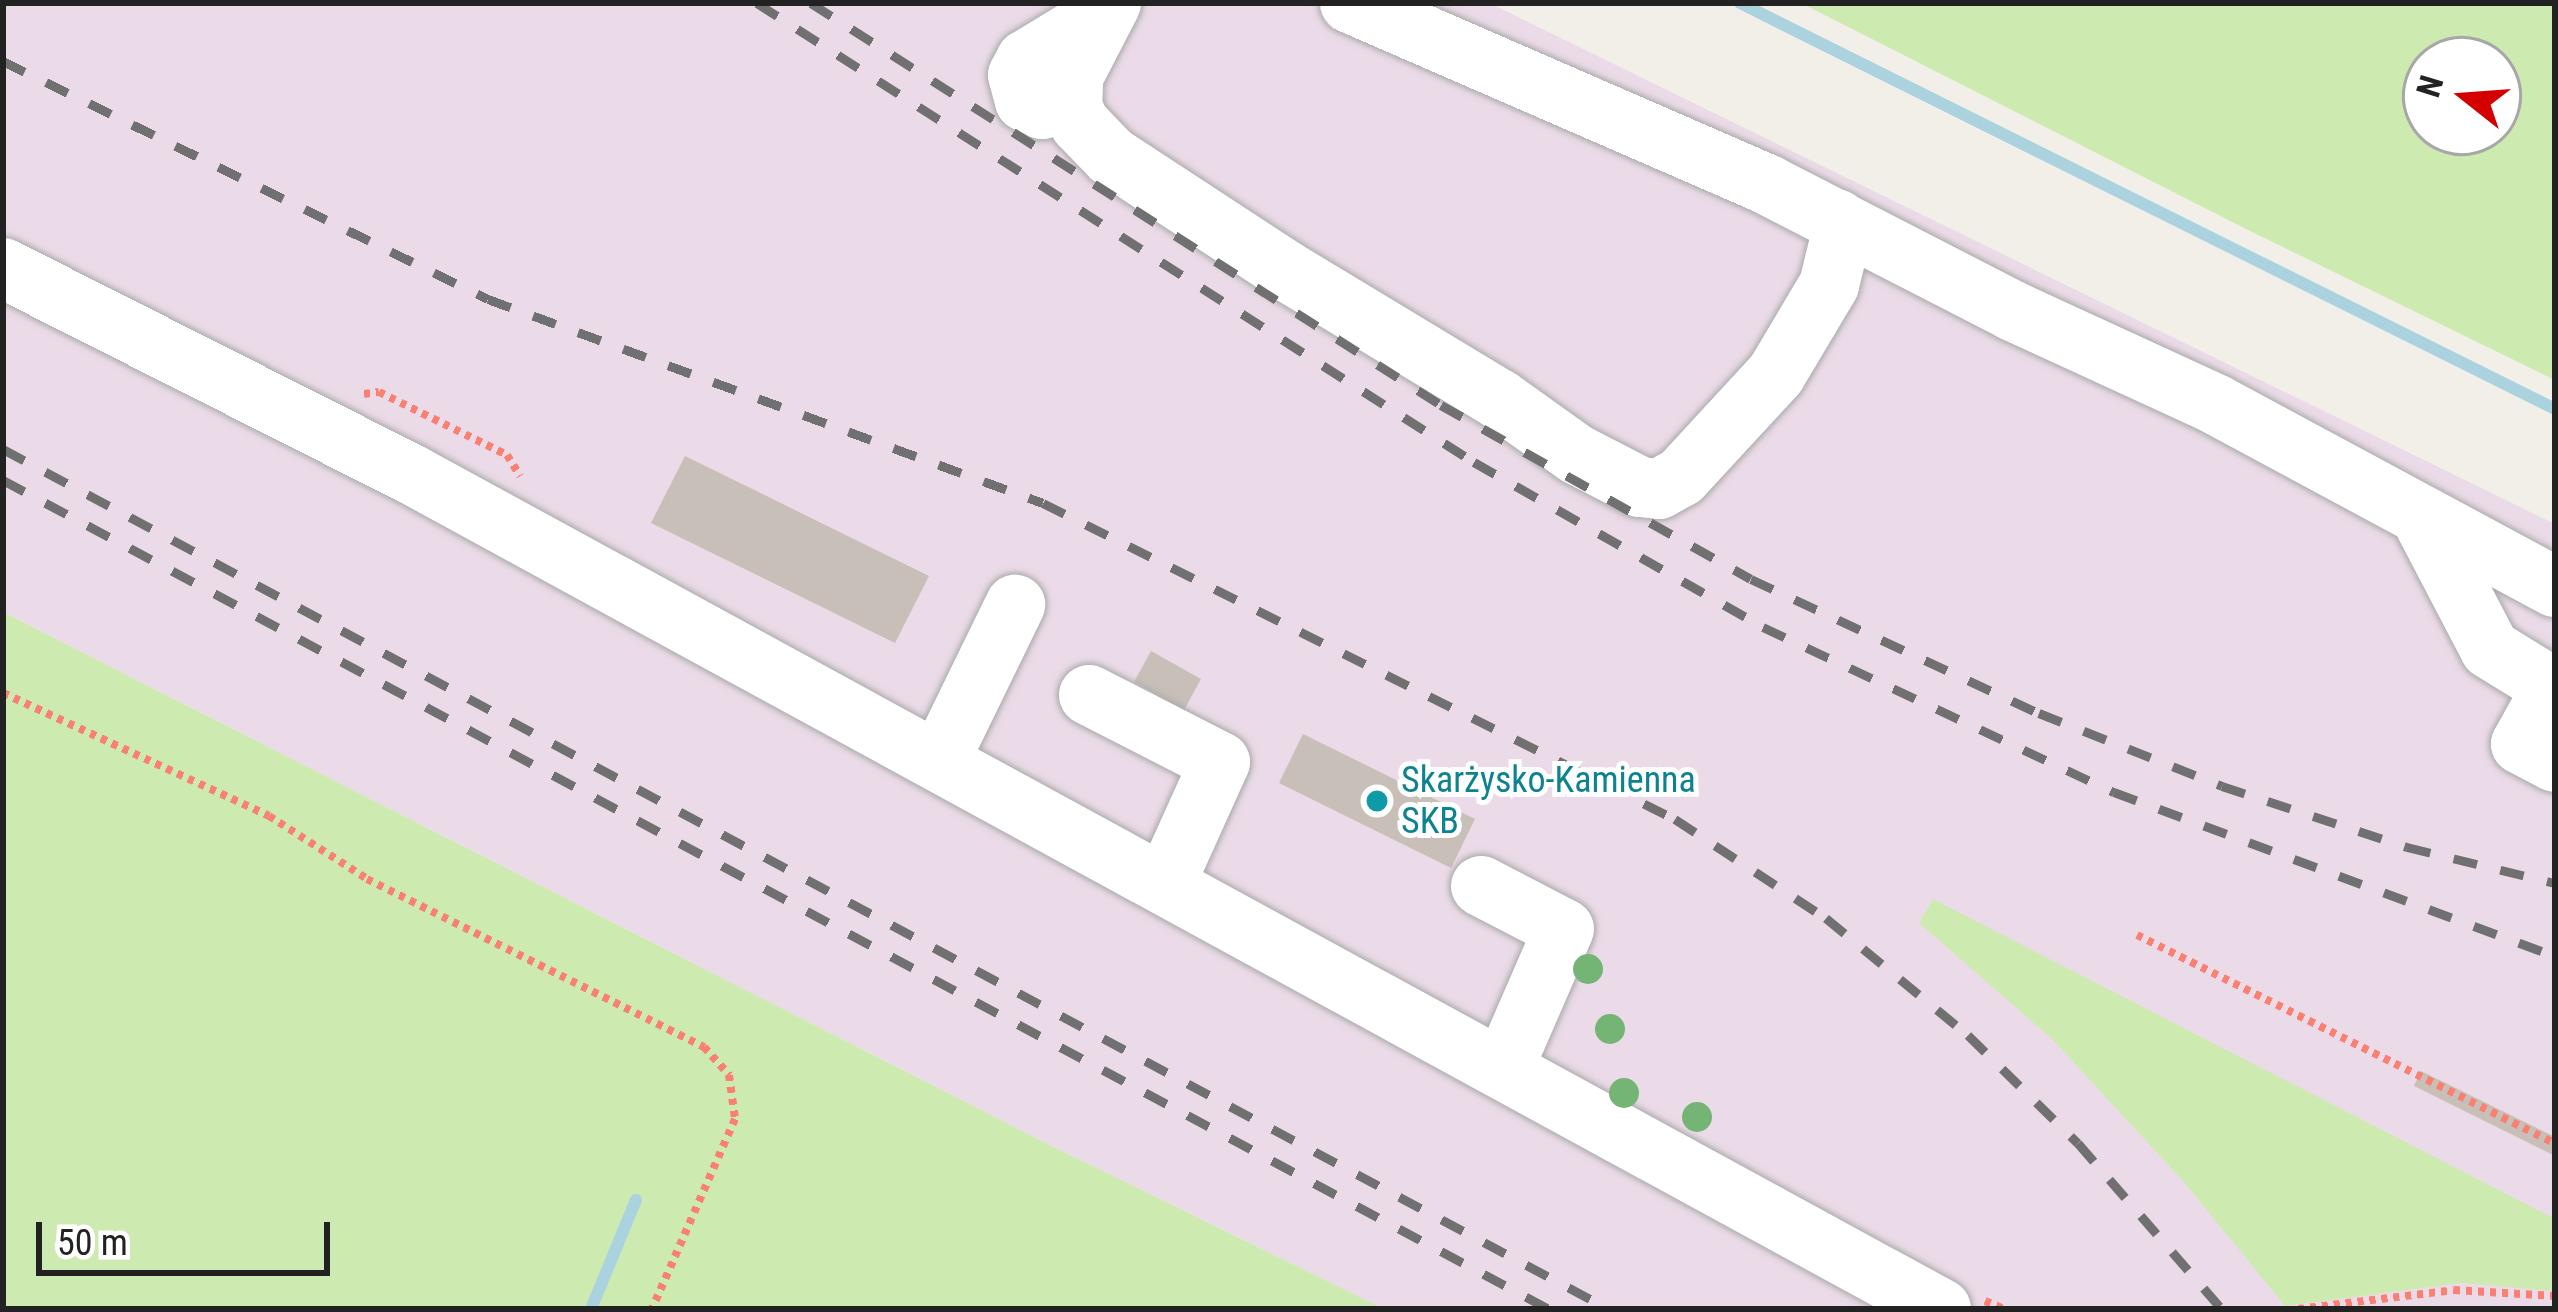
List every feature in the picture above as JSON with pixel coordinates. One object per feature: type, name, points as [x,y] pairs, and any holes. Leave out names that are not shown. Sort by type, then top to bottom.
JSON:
[{"type":"lane","points":[[1350,3],[1837,219],[2013,311],[2215,404],[2555,587]]},
{"type":"lane","points":[[1107,9],[1040,49],[1018,75],[1025,101],[1042,109],[1057,103],[1072,84],[1080,124],[1111,156],[1285,270],[1499,399],[1576,454],[1640,487],[1659,489],[1682,477],[1776,374],[1829,285],[1840,240],[1837,219]]},
{"type":"lane","points":[[3,268],[327,430],[1941,1309]]},
{"type":"lane","points":[[2420,515],[2490,649],[2554,689],[2521,744],[2555,762]]},
{"type":"lane","points":[[939,761],[1015,605]]},
{"type":"lane","points":[[1089,695],[1220,762],[1165,884]]},
{"type":"lane","points":[[1480,886],[1564,929],[1503,1069]]},
{"type":"path","points":[[3,693],[269,815],[367,879],[704,1047],[729,1076],[735,1119],[652,1309]]},
{"type":"path","points":[[2137,935],[2555,1143]]},
{"type":"path","points":[[2298,1309],[2454,1289],[2555,1296]]},
{"type":"shaded area","points":[[3,3],[1489,3],[2555,524],[2555,1309],[1384,1309],[1052,1146],[3,612]]},
{"type":"green space","points":[[1801,3],[2555,3],[2555,380],[2246,229]]},
{"type":"green space","points":[[3,612],[1052,1146],[1384,1309],[3,1309]]},
{"type":"green space","points":[[1933,899],[2555,1219],[2555,1291],[2461,1283],[2285,1306],[2184,1182],[2052,1039],[1919,923]]},
{"type":"building","points":[[685,456],[929,576],[895,643],[651,523]]},
{"type":"building","points":[[1151,651],[1201,679],[1184,710],[1134,682]]},
{"type":"building","name":"Skarżysko-Kamienna SKB","points":[[1303,734],[1475,819],[1451,868],[1279,783]]},
{"type":"building","points":[[2421,1071],[2555,1137],[2555,1156],[2414,1086]]},
{"type":"waterway","points":[[1740,3],[2555,409]]},
{"type":"waterway","points":[[591,1309],[636,1200]]},
{"type":"railway","points":[[757,3],[1474,462],[1763,627],[2114,792],[2555,956]]},
{"type":"railway","points":[[811,3],[1441,405],[1751,579],[2039,713],[2222,786],[2407,847],[2555,883]]},
{"type":"railway","points":[[3,61],[488,299],[1043,503],[1675,819],[1826,918],[1968,1035],[2078,1143],[2222,1309]]},
{"type":"railway","points":[[3,449],[1609,1309]]},
{"type":"railway","points":[[3,480],[1549,1309]]},
{"type":"place","name":"Skarżysko-Kamienna SKB","points":[[1377,801]]}]
